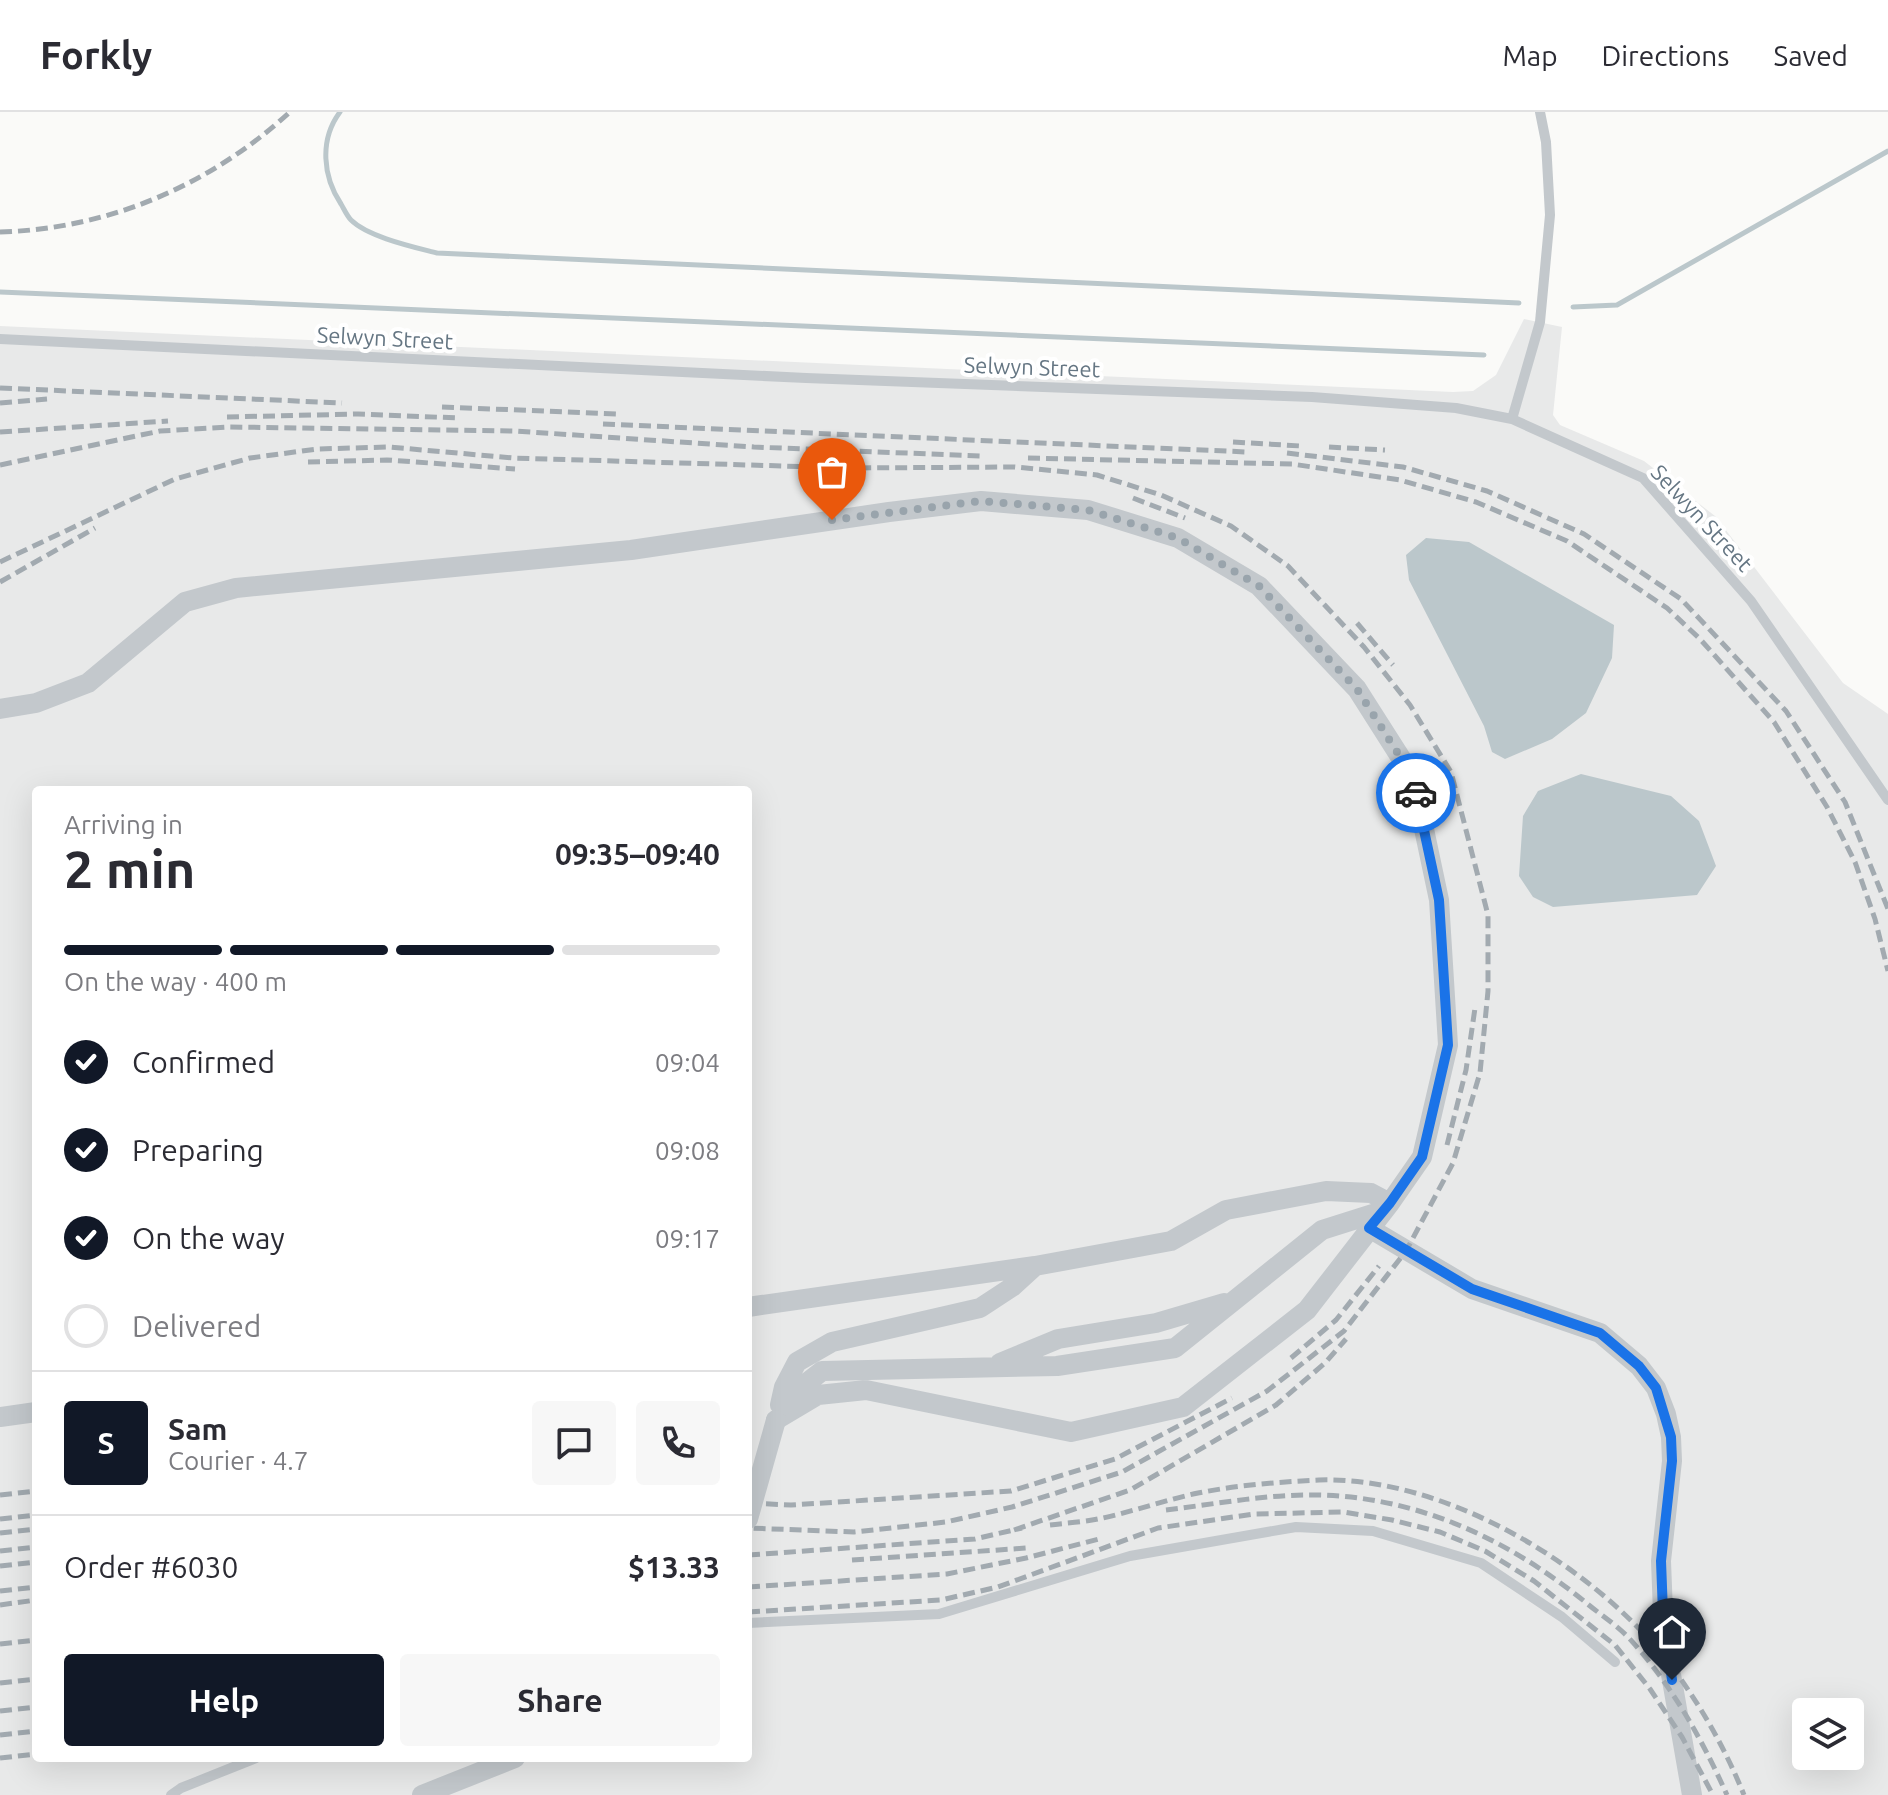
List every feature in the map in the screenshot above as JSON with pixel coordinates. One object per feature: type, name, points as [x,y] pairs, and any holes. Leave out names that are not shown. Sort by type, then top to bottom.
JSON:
[{"type":"street","points":[[0,709],[36,703],[88,683],[185,602],[236,588],[631,550],[981,501],[1088,510],[1178,538],[1259,586],[1357,689],[1413,777],[1439,900],[1448,1045],[1422,1157],[1307,1310],[1183,1407],[1071,1432],[866,1390],[818,1395],[778,1411]]},
{"type":"street","points":[[752,1306],[1035,1266],[1171,1241],[1226,1210],[1326,1191],[1371,1193],[1386,1207]]},
{"type":"street","points":[[778,1411],[822,1371],[1057,1366],[1175,1348],[1322,1230],[1386,1207]]},
{"type":"street","points":[[1369,1228],[1472,1289],[1600,1333],[1639,1366],[1656,1388],[1671,1437],[1672,1461],[1661,1561],[1663,1613],[1692,1795]]},
{"type":"street","points":[[752,1505],[784,1387],[797,1362],[832,1342],[980,1308],[1012,1287],[1035,1266]]},
{"type":"street","points":[[989,1367],[1058,1339],[1156,1323],[1234,1300]]},
{"type":"street","points":[[0,1417],[32,1413]]},
{"type":"street","points":[[422,1795],[505,1762]]},
{"type":"lane","points":[[1512,419],[1540,322],[1550,215],[1546,142],[1540,112]]},
{"type":"lane","name":"Selwyn Street","points":[[0,339],[806,378],[1312,397],[1456,408],[1512,419],[1643,478],[1751,601],[1888,800]]},
{"type":"lane","points":[[752,1623],[939,1614],[1130,1556],[1296,1527],[1373,1531],[1481,1563],[1562,1617],[1615,1662]]},
{"type":"lane","points":[[171,1795],[246,1762]]},
{"type":"shaded area","points":[[1524,319],[1562,327],[1553,415],[1560,425],[1644,461],[1715,516],[1843,683],[1888,714],[1888,1795],[0,1795],[0,326],[1473,391],[1496,375]]},
{"type":"shaded area","points":[[1426,538],[1469,542],[1614,625],[1612,658],[1586,713],[1552,739],[1505,759],[1492,752],[1484,726],[1409,580],[1406,555]]},
{"type":"shaded area","points":[[1581,774],[1671,796],[1699,821],[1716,866],[1697,895],[1553,907],[1533,897],[1519,876],[1523,816],[1538,791]]},
{"type":"waterway","points":[[340,112],[329,134],[326,158],[330,182],[348,217],[380,236],[437,253],[1519,303]]},
{"type":"waterway","points":[[1573,307],[1617,305],[1888,151]]},
{"type":"waterway","points":[[0,292],[1484,355]]},
{"type":"railway","points":[[0,232],[80,222],[156,198],[226,161],[290,112]]},
{"type":"railway","points":[[0,388],[342,403]]},
{"type":"railway","points":[[0,403],[47,399]]},
{"type":"railway","points":[[442,407],[618,414]]},
{"type":"railway","points":[[227,417],[358,414],[459,418]]},
{"type":"railway","points":[[0,432],[168,421]]},
{"type":"railway","points":[[603,424],[1247,452]]},
{"type":"railway","points":[[0,465],[160,431],[230,427],[515,431],[754,447],[980,456]]},
{"type":"railway","points":[[1233,442],[1301,446]]},
{"type":"railway","points":[[0,562],[175,479],[250,458],[317,449],[389,447],[513,458],[850,468],[1015,467],[1097,475],[1161,495],[1231,526],[1288,566],[1364,647],[1410,705],[1451,772],[1488,915],[1488,991],[1480,1073],[1453,1163],[1406,1251],[1344,1331],[1267,1391],[1122,1472],[1012,1507],[946,1522],[854,1532],[752,1528]]},
{"type":"railway","points":[[1329,447],[1385,450]]},
{"type":"railway","points":[[1287,453],[1403,467],[1487,491],[1584,534],[1681,599],[1786,711],[1845,802],[1888,909]]},
{"type":"railway","points":[[1028,458],[1292,464],[1400,480],[1476,502],[1567,541],[1667,608],[1700,639],[1774,722],[1827,807],[1855,862],[1875,919],[1888,971]]},
{"type":"railway","points":[[308,462],[387,460],[515,469]]},
{"type":"railway","points":[[1133,498],[1185,518]]},
{"type":"railway","points":[[0,582],[95,528]]},
{"type":"railway","points":[[1357,623],[1393,665]]},
{"type":"railway","points":[[1447,1145],[1466,1070],[1475,1008]]},
{"type":"railway","points":[[1291,1358],[1336,1320],[1379,1266]]},
{"type":"railway","points":[[1014,1530],[1130,1490],[1276,1405],[1325,1363],[1346,1339]]},
{"type":"railway","points":[[752,1503],[791,1505],[1011,1491],[1115,1459],[1232,1398]]},
{"type":"railway","points":[[1050,1525],[1098,1519],[1213,1490],[1319,1480],[1367,1483],[1416,1493],[1465,1511],[1559,1561],[1638,1627],[1669,1663],[1701,1710],[1729,1760],[1744,1795]]},
{"type":"railway","points":[[0,1495],[32,1491]]},
{"type":"railway","points":[[1166,1510],[1280,1496],[1355,1498],[1426,1513],[1492,1541],[1555,1579],[1627,1636],[1657,1672],[1683,1711],[1727,1795]]},
{"type":"railway","points":[[752,1612],[941,1600],[998,1587],[1158,1528],[1254,1514],[1343,1512],[1392,1520],[1440,1532],[1485,1551],[1534,1581],[1615,1645],[1682,1737],[1713,1795]]},
{"type":"railway","points":[[0,1519],[32,1515]]},
{"type":"railway","points":[[752,1555],[975,1539],[1022,1528]]},
{"type":"railway","points":[[0,1533],[32,1529]]},
{"type":"railway","points":[[752,1587],[947,1574],[1103,1538]]},
{"type":"railway","points":[[0,1551],[32,1547]]},
{"type":"railway","points":[[852,1560],[1027,1548]]},
{"type":"railway","points":[[0,1566],[32,1562]]},
{"type":"railway","points":[[0,1591],[32,1587]]},
{"type":"railway","points":[[0,1605],[32,1601]]},
{"type":"railway","points":[[0,1644],[32,1640]]},
{"type":"railway","points":[[0,1683],[32,1679]]},
{"type":"railway","points":[[0,1711],[32,1707]]},
{"type":"railway","points":[[0,1735],[32,1731]]},
{"type":"railway","points":[[0,1758],[32,1754]]},
{"type":"way so far","points":[[832,520],[981,501],[1088,510],[1178,538],[1259,586],[1357,689],[1413,777],[1416,793]]},
{"type":"route","points":[[1416,793],[1439,900],[1448,1045],[1422,1157],[1369,1228],[1472,1289],[1600,1333],[1639,1366],[1656,1388],[1671,1437],[1672,1461],[1661,1561],[1663,1613],[1672,1680]]}]
